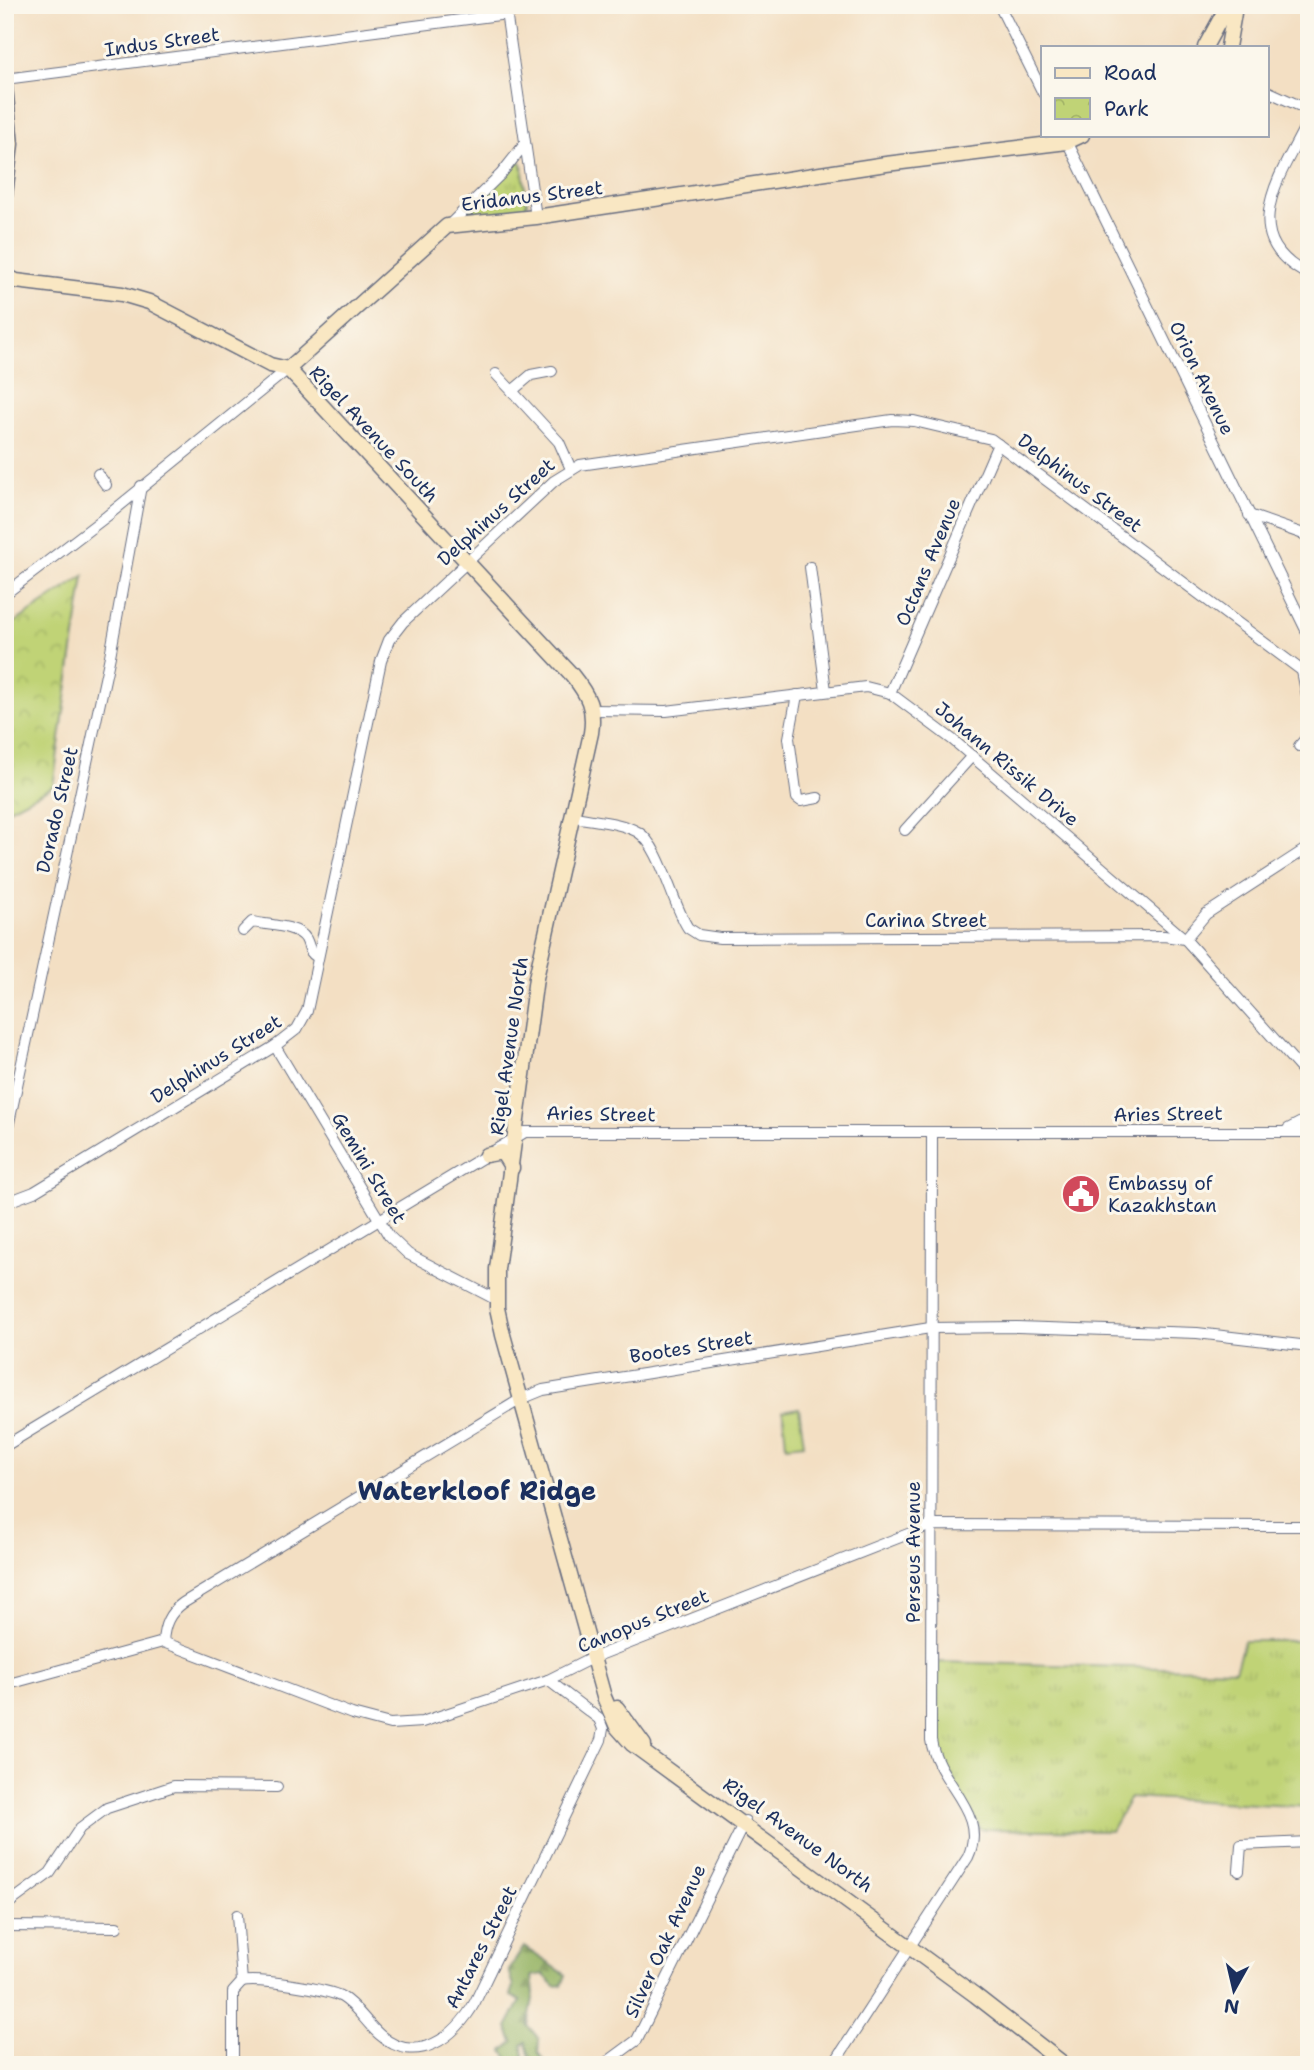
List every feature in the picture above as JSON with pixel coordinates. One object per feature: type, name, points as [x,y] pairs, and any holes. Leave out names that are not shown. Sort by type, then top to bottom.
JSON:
[{"type":"main road","points":[[1206,46],[1233,8]]},
{"type":"main road","points":[[1214,46],[1233,8]]},
{"type":"main road","points":[[1228,46],[1233,8]]},
{"type":"main road","points":[[5,87],[11,144],[5,195]]},
{"type":"main road","name":"Eridanus Street","points":[[288,369],[447,226],[536,217],[1065,138]]},
{"type":"main road","name":"Rigel Avenue South","points":[[5,275],[16,281],[122,294],[149,302],[270,365],[288,369],[466,562]]},
{"type":"main road","points":[[466,562],[572,675],[590,699],[593,710]]},
{"type":"main road","name":"Rigel Avenue North","points":[[593,710],[575,817],[543,939],[497,1269],[497,1300],[521,1399],[596,1657],[615,1706],[638,1738],[744,1822],[1077,2065]]},
{"type":"main road","points":[[486,1154],[502,1152],[512,1168]]},
{"type":"main road","name":"Rigel Avenue North","points":[[912,1945],[1065,2065]]},
{"type":"street","name":"Indus Street","points":[[5,79],[530,5]]},
{"type":"street","points":[[999,5],[1041,89]]},
{"type":"street","points":[[506,10],[536,217]]},
{"type":"street","points":[[1268,90],[1309,110]]},
{"type":"street","points":[[1309,119],[1269,201],[1266,219],[1267,228],[1284,259],[1309,275]]},
{"type":"street","name":"Orion Avenue","points":[[1065,138],[1309,636]]},
{"type":"street","points":[[447,226],[494,181],[524,145]]},
{"type":"street","name":"Eridanus Street","points":[[5,594],[107,516],[288,369]]},
{"type":"street","points":[[512,391],[531,375],[552,371]]},
{"type":"street","points":[[496,374],[559,442],[571,469]]},
{"type":"street","name":"Delphinus Street","points":[[5,1203],[34,1192],[275,1046],[297,1028],[307,1011],[384,650],[396,629],[466,562],[571,469],[598,461],[892,420],[914,421],[973,433],[998,444],[1306,673]]},
{"type":"street","name":"Octans Avenue","points":[[890,693],[998,444]]},
{"type":"street","points":[[98,474],[106,485]]},
{"type":"street","name":"Dorado Street","points":[[5,1141],[110,656],[141,486]]},
{"type":"street","points":[[1249,514],[1309,536]]},
{"type":"street","points":[[810,567],[826,691]]},
{"type":"street","points":[[1306,673],[1309,706]]},
{"type":"street","name":"Johann Rissik Drive","points":[[593,710],[666,711],[866,687],[890,693],[972,756],[1185,939],[1309,1078]]},
{"type":"street","points":[[797,695],[789,738],[797,798],[802,801],[818,798]]},
{"type":"street","points":[[1299,746],[1309,735]]},
{"type":"street","points":[[905,830],[972,756]]},
{"type":"street","name":"Carina Street","points":[[575,817],[626,827],[640,833],[653,850],[683,920],[693,932],[709,937],[1164,936],[1185,939]]},
{"type":"street","points":[[1185,939],[1206,914],[1309,847]]},
{"type":"street","points":[[243,931],[252,922],[293,930],[305,937],[311,954],[317,957]]},
{"type":"street","name":"Gemini Street","points":[[275,1046],[389,1236],[408,1254],[497,1300]]},
{"type":"street","name":"Aries Street","points":[[1284,1130],[1309,1118]]},
{"type":"street","name":"Aries Street","points":[[5,1446],[516,1136],[537,1131],[932,1134],[1284,1130],[1309,1132]]},
{"type":"street","name":"Perseus Avenue","points":[[833,2065],[968,1857],[975,1840],[972,1821],[933,1751],[930,1328],[932,1134]]},
{"type":"street","name":"Bootes Street","points":[[163,1642],[166,1623],[175,1609],[183,1603],[521,1399],[562,1386],[930,1328],[1144,1330],[1309,1346]]},
{"type":"street","name":"Canopus Street","points":[[163,1642],[352,1714],[390,1724],[422,1722],[548,1680],[596,1657],[931,1525],[1309,1526]]},
{"type":"street","points":[[5,1685],[163,1642]]},
{"type":"street","name":"Antares Street","points":[[242,1982],[260,1980],[336,1994],[349,2002],[381,2036],[406,2048],[432,2045],[455,2031],[475,2002],[601,1741],[603,1729],[599,1719],[548,1680]]},
{"type":"street","points":[[5,1906],[50,1873],[80,1828],[107,1808],[174,1786],[277,1787]]},
{"type":"street","name":"Silver Oak Avenue","points":[[603,2065],[633,2046],[640,2035],[744,1822]]},
{"type":"street","points":[[1239,1871],[1241,1845],[1309,1842]]},
{"type":"street","points":[[233,2065],[233,1992],[242,1982],[237,1915]]},
{"type":"street","points":[[5,1926],[117,1927]]},
{"type":"green space","points":[[519,161],[522,163],[527,203],[524,210],[463,219],[461,217]]},
{"type":"green space","points":[[84,576],[53,786],[5,811],[5,629]]},
{"type":"green space","points":[[799,1408],[804,1444],[786,1446],[783,1411]]},
{"type":"green space","points":[[1244,1641],[1309,1641],[1309,1807],[1130,1797],[1111,1831],[980,1829],[938,1751],[937,1662],[1235,1670]]},
{"type":"green space","points":[[524,1947],[566,1975],[562,1985],[555,1986],[543,1974],[532,1976],[534,1993],[528,2026],[539,2039],[538,2053],[544,2060],[542,2065],[530,2060],[526,2042],[522,2045],[524,2055],[521,2060],[509,2060],[503,2051],[513,2042],[507,2027],[521,2001],[511,1996],[514,1986],[509,1970]]},
{"type":"place","name":"Embassy of Kazakhstan","points":[[1081,1194]]},
{"type":"district","name":"Waterkloof Ridge","points":[[477,1490]]}]
